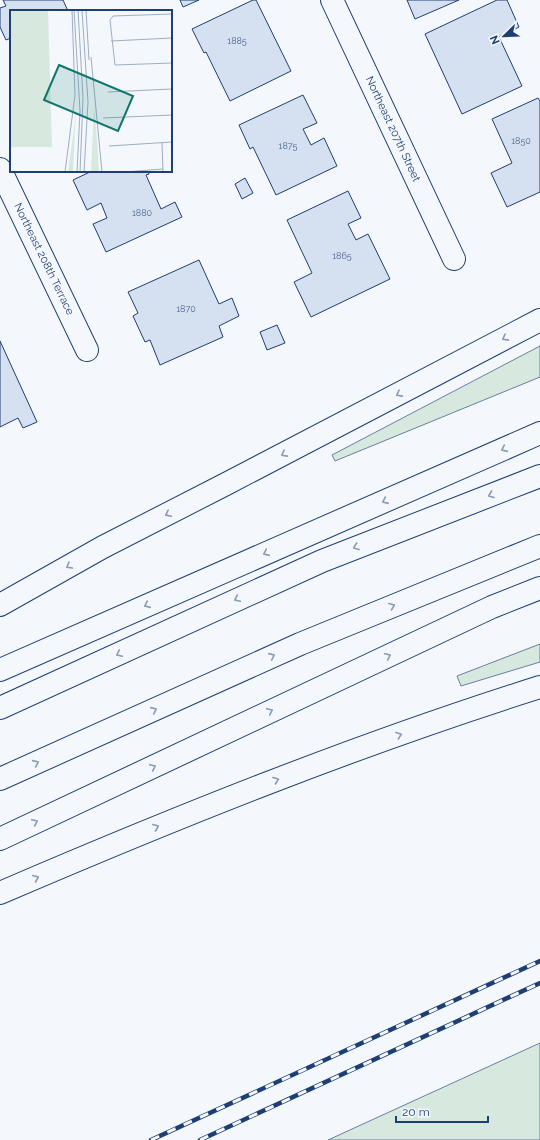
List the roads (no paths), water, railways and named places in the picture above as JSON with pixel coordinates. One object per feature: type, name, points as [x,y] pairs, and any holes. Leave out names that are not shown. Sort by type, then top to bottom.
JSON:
[{"type":"main road","name":"Northeast 207th Street","points":[[332,0],[454,259]]},
{"type":"main road","name":"Northeast 208th Terrace","points":[[0,169],[88,350]]},
{"type":"main road","points":[[0,605],[103,547],[540,320]]},
{"type":"main road","points":[[0,670],[540,433]]},
{"type":"main road","points":[[0,708],[322,560],[540,476]]},
{"type":"main road","points":[[0,779],[300,644],[540,546]]},
{"type":"main road","points":[[0,839],[492,607],[540,588]]},
{"type":"main road","points":[[0,893],[192,812],[300,771],[540,687]]},
{"type":"railway","points":[[151,1140],[540,961]]},
{"type":"railway","points":[[200,1140],[540,983]]}]
